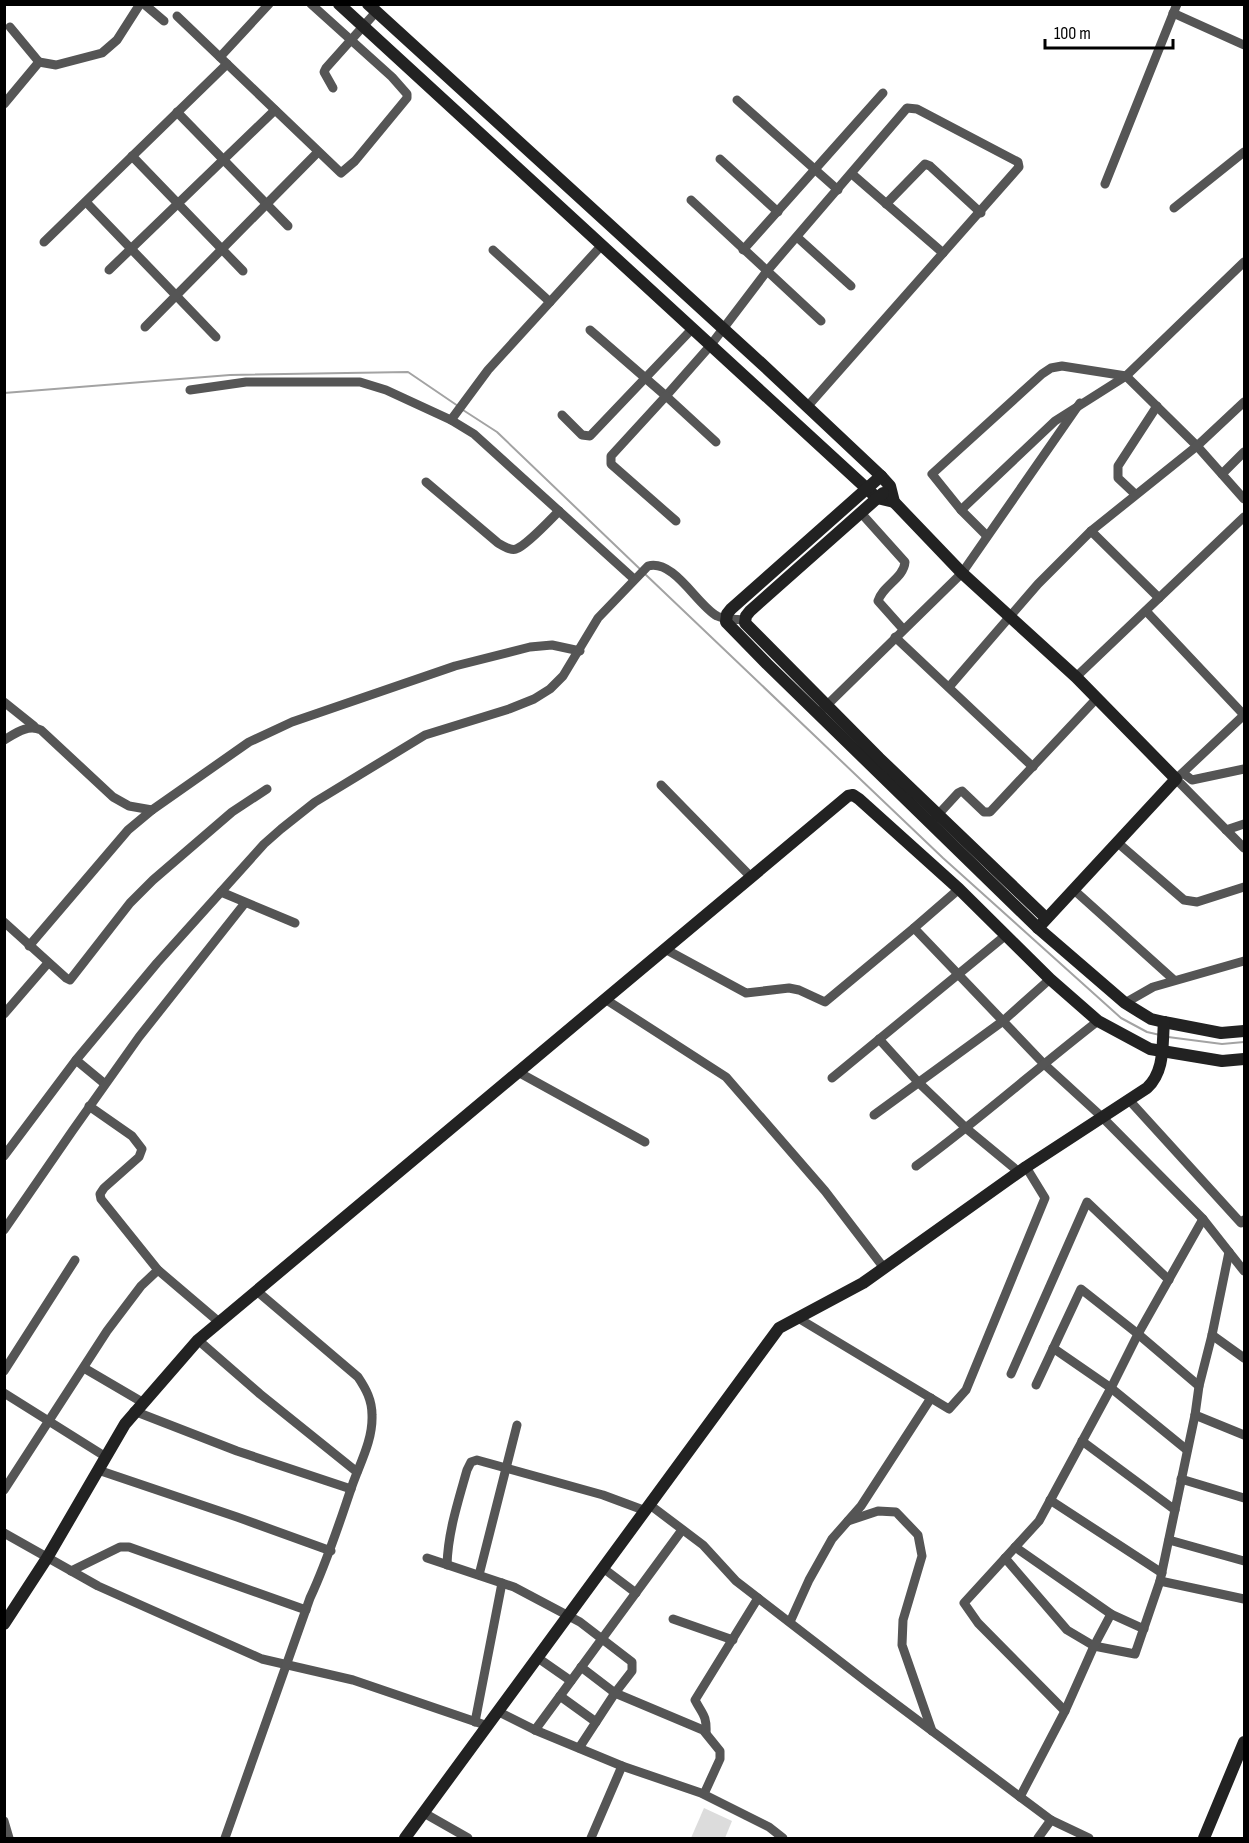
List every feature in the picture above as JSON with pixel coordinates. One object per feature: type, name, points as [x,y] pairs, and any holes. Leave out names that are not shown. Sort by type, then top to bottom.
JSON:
[{"type":"street","points":[[10,27],[39,62],[56,64],[102,53],[117,40],[142,4],[164,21]]},
{"type":"street","points":[[44,242],[177,112],[223,61],[269,4]]},
{"type":"street","points":[[177,16],[341,174],[355,161],[407,98],[404,88],[311,4]]},
{"type":"street","points":[[339,5],[877,498],[894,502]]},
{"type":"street","points":[[333,88],[324,72],[363,26],[372,8],[807,406],[880,476],[890,486],[894,502],[963,573],[1179,776],[1226,830],[1245,848]]},
{"type":"street","points":[[1106,184],[1175,9],[1245,45]]},
{"type":"street","points":[[4,104],[39,62]]},
{"type":"street","points":[[743,250],[883,93]]},
{"type":"street","points":[[737,100],[838,190]]},
{"type":"street","points":[[676,521],[611,464],[611,456],[710,346],[767,271],[902,113],[911,107],[1016,160],[1020,164],[981,213],[807,406]]},
{"type":"street","points":[[109,270],[275,110]]},
{"type":"street","points":[[177,112],[288,226]]},
{"type":"street","points":[[1174,208],[1245,152]]},
{"type":"street","points":[[145,327],[316,154]]},
{"type":"street","points":[[132,156],[243,271]]},
{"type":"street","points":[[720,159],[778,212]]},
{"type":"street","points":[[886,204],[925,164],[981,213]]},
{"type":"street","points":[[537,187],[551,172]]},
{"type":"street","points":[[852,174],[943,253]]},
{"type":"street","points":[[691,200],[821,321]]},
{"type":"street","points":[[86,202],[216,337]]},
{"type":"street","points":[[797,237],[850,286]]},
{"type":"street","points":[[451,420],[488,370],[602,246]]},
{"type":"street","points":[[493,250],[550,302]]},
{"type":"street","points":[[961,510],[1055,421],[1080,403],[1126,376],[1245,262]]},
{"type":"street","points":[[562,416],[582,435],[590,436],[692,329]]},
{"type":"street","points":[[590,330],[716,442]]},
{"type":"street","points":[[987,536],[961,510],[932,474],[1042,374],[1052,368],[1062,366],[1126,376],[1197,446],[1245,499]]},
{"type":"street","points":[[190,390],[246,382],[360,382],[386,390],[451,420],[474,434],[559,511],[639,574]]},
{"type":"street","points":[[949,687],[1038,584],[1091,531],[1197,446],[1245,402]]},
{"type":"street","points":[[822,710],[963,573],[1080,403]]},
{"type":"street","points":[[1135,494],[1118,478],[1118,466],[1157,406]]},
{"type":"street","points":[[1222,474],[1245,452]]},
{"type":"street","points":[[726,619],[731,609],[880,476]]},
{"type":"street","points":[[426,482],[498,543],[512,549],[516,549],[527,541],[559,511]]},
{"type":"street","points":[[822,710],[747,627],[745,620],[750,610],[890,486]]},
{"type":"street","points":[[861,513],[905,562],[904,568],[880,595],[878,601],[903,629]]},
{"type":"street","points":[[1076,677],[1245,517]]},
{"type":"street","points":[[1091,531],[1159,598]]},
{"type":"street","points":[[4,1156],[76,1060],[157,963],[272,836],[315,802],[425,735],[509,709],[534,699],[550,689],[563,676],[580,651],[598,618],[639,574],[654,565],[672,573],[714,614],[726,619],[745,620]]},
{"type":"street","points":[[1038,928],[1179,776],[1245,715],[1146,610]]},
{"type":"street","points":[[726,619],[732,630],[822,710],[934,819],[1038,928],[1125,1003],[1151,1019],[1213,1032],[1245,1031]]},
{"type":"street","points":[[895,637],[1033,767]]},
{"type":"street","points":[[29,946],[128,830],[152,810],[249,742],[292,722],[455,666],[530,647],[552,645],[580,651]]},
{"type":"street","points":[[934,819],[962,791],[984,812],[990,812],[1097,698]]},
{"type":"street","points":[[4,702],[41,729],[114,797],[129,806],[152,810]]},
{"type":"street","points":[[4,740],[23,729],[34,726]]},
{"type":"street","points":[[1179,776],[1192,780],[1245,769]]},
{"type":"street","points":[[661,784],[750,876]]},
{"type":"street","points":[[6,926],[66,978],[70,980],[74,978],[130,903],[153,880],[232,812],[267,789]]},
{"type":"street","points":[[4,1624],[47,1558],[138,1406],[198,1341],[848,796],[853,795],[959,889],[1050,979],[1098,1021],[1142,1045],[1161,1050],[1222,1061],[1245,1059]]},
{"type":"street","points":[[934,819],[1046,918]]},
{"type":"street","points":[[1226,830],[1245,824]]},
{"type":"street","points":[[1118,843],[1184,900],[1197,902],[1245,887]]},
{"type":"street","points":[[665,949],[746,993],[789,988],[825,1002],[959,889]]},
{"type":"street","points":[[1074,890],[1174,980]]},
{"type":"street","points":[[220,892],[295,923]]},
{"type":"street","points":[[4,1230],[139,1037],[245,903]]},
{"type":"street","points":[[914,928],[957,976],[1043,1063],[1102,1117],[1203,1219],[1245,1271]]},
{"type":"street","points":[[832,1078],[1006,935]]},
{"type":"street","points":[[1125,1003],[1138,994],[1174,980],[1245,961]]},
{"type":"street","points":[[4,1014],[48,963]]},
{"type":"street","points":[[874,1115],[1003,1021],[1050,979]]},
{"type":"street","points":[[605,999],[726,1077],[825,1191],[884,1268]]},
{"type":"street","points":[[916,1166],[967,1129],[1043,1063],[1098,1021]]},
{"type":"street","points":[[405,1839],[779,1328],[863,1283],[1022,1170],[1154,1082],[1162,1063],[1164,1022]]},
{"type":"street","points":[[798,1318],[949,1409],[966,1390],[1045,1198],[1022,1170],[967,1129],[918,1082],[879,1039]]},
{"type":"street","points":[[76,1060],[105,1084]]},
{"type":"street","points":[[518,1072],[645,1142]]},
{"type":"street","points":[[1129,1100],[1243,1222]]},
{"type":"street","points":[[89,1106],[132,1136],[142,1149],[139,1157],[104,1188],[100,1194],[101,1199],[158,1270],[219,1322]]},
{"type":"street","points":[[1011,1374],[1087,1202],[1169,1280]]},
{"type":"street","points":[[1243,1222],[1245,1213]]},
{"type":"street","points":[[1065,1711],[978,1623],[964,1603],[1039,1521],[1138,1334],[1203,1219]]},
{"type":"street","points":[[1005,1558],[1067,1630],[1094,1646],[1135,1654],[1161,1577],[1195,1415],[1198,1386],[1212,1335],[1229,1252]]},
{"type":"street","points":[[4,1371],[75,1260]]},
{"type":"street","points":[[4,1490],[107,1331],[141,1286],[158,1270]]},
{"type":"street","points":[[1036,1385],[1081,1289],[1198,1386]]},
{"type":"street","points":[[225,1839],[306,1610],[331,1551],[370,1439],[372,1416],[371,1401],[366,1388],[347,1367],[258,1292]]},
{"type":"street","points":[[1212,1335],[1245,1358]]},
{"type":"street","points":[[198,1341],[357,1472]]},
{"type":"street","points":[[1053,1348],[1111,1388],[1188,1450]]},
{"type":"street","points":[[84,1368],[138,1406],[237,1451],[351,1489]]},
{"type":"street","points":[[4,1394],[106,1457]]},
{"type":"street","points":[[790,1623],[809,1580],[832,1539],[861,1506],[931,1398]]},
{"type":"street","points":[[1195,1415],[1245,1435]]},
{"type":"street","points":[[478,1575],[517,1425]]},
{"type":"street","points":[[1082,1441],[1175,1510]]},
{"type":"street","points":[[447,1565],[448,1543],[467,1470],[471,1462],[477,1460],[648,1508],[703,1545],[736,1581],[932,1731],[1051,1820],[1089,1839]]},
{"type":"street","points":[[98,1470],[331,1551]]},
{"type":"street","points":[[1181,1479],[1245,1498]]},
{"type":"street","points":[[1050,1500],[1161,1577],[1245,1599]]},
{"type":"street","points":[[848,1521],[878,1511],[896,1512],[918,1535],[922,1556],[903,1620],[902,1645],[932,1731]]},
{"type":"street","points":[[535,1730],[682,1530]]},
{"type":"street","points":[[4,1533],[98,1586],[262,1659],[353,1680],[488,1726]]},
{"type":"street","points":[[1169,1540],[1245,1561]]},
{"type":"street","points":[[71,1571],[120,1547],[129,1547],[306,1610]]},
{"type":"street","points":[[1015,1547],[1111,1614],[1143,1629]]},
{"type":"street","points":[[427,1558],[502,1582],[580,1622],[632,1662],[632,1671],[579,1748]]},
{"type":"street","points":[[603,1568],[636,1593]]},
{"type":"street","points":[[475,1722],[502,1582]]},
{"type":"street","points":[[706,1733],[704,1714],[695,1700],[758,1598]]},
{"type":"street","points":[[1020,1797],[1065,1711],[1111,1614]]},
{"type":"street","points":[[673,1619],[733,1640]]},
{"type":"street","points":[[538,1658],[571,1681]]},
{"type":"street","points":[[581,1668],[615,1693],[697,1726],[706,1733],[720,1752],[720,1759],[704,1794]]},
{"type":"street","points":[[560,1696],[596,1722]]},
{"type":"street","points":[[499,1712],[535,1730],[622,1766],[704,1794],[769,1827],[783,1839]]},
{"type":"street","points":[[1204,1839],[1245,1742]]},
{"type":"street","points":[[591,1839],[622,1766]]},
{"type":"street","points":[[424,1813],[468,1839]]},
{"type":"street","points":[[1038,1839],[1051,1820]]},
{"type":"street","points":[[4,1821],[9,1839]]},
{"type":"shaded area","points":[[704,1808],[732,1821],[725,1838],[691,1838]]},
{"type":"waterway","points":[[4,393],[230,375],[408,372],[458,406]]},
{"type":"waterway","points":[[463,410],[497,432],[641,570]]},
{"type":"waterway","points":[[645,574],[943,858],[1121,1018],[1147,1032],[1160,1035]]},
{"type":"waterway","points":[[1168,1037],[1222,1044],[1244,1042]]}]
